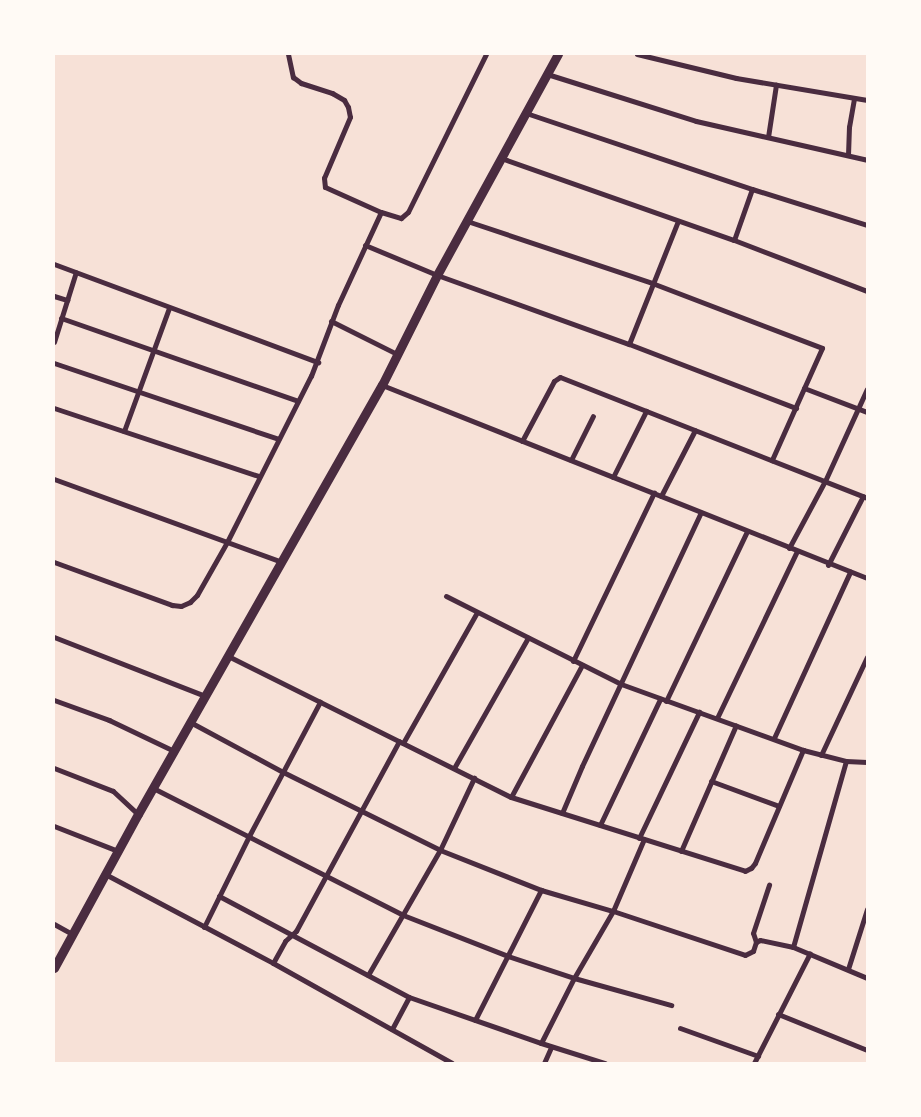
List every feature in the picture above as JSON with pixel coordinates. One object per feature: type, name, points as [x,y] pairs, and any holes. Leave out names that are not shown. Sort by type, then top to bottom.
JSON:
[{"type":"street","points":[[288,54],[293,76],[300,83],[332,93],[344,100],[348,107],[350,116],[324,178],[325,188],[381,212],[401,218],[408,212],[486,54]]},
{"type":"street","points":[[54,968],[138,814],[382,385],[437,275],[558,54]]},
{"type":"street","points":[[637,54],[695,69],[867,100]]},
{"type":"street","points":[[547,74],[696,121],[867,160]]},
{"type":"street","points":[[768,137],[776,85]]},
{"type":"street","points":[[848,155],[849,127],[854,98]]},
{"type":"street","points":[[526,112],[752,189],[867,225]]},
{"type":"street","points":[[501,158],[734,240],[867,291]]},
{"type":"street","points":[[734,240],[752,189]]},
{"type":"street","points":[[54,562],[172,605],[181,606],[190,602],[196,596],[227,542],[318,362],[331,321],[381,212]]},
{"type":"street","points":[[467,221],[652,283],[822,348],[772,460]]},
{"type":"street","points":[[629,344],[678,221]]},
{"type":"street","points":[[365,245],[437,275],[629,344],[796,408]]},
{"type":"street","points":[[54,264],[318,362]]},
{"type":"street","points":[[54,342],[76,272]]},
{"type":"street","points":[[54,296],[67,300]]},
{"type":"street","points":[[124,431],[152,350],[169,308]]},
{"type":"street","points":[[61,318],[298,401]]},
{"type":"street","points":[[331,321],[397,354]]},
{"type":"street","points":[[54,363],[279,439]]},
{"type":"street","points":[[522,441],[554,381],[560,377],[865,497],[828,564]]},
{"type":"street","points":[[382,385],[867,578]]},
{"type":"street","points":[[804,388],[867,412]]},
{"type":"street","points":[[789,548],[825,481],[867,388]]},
{"type":"street","points":[[54,408],[259,476]]},
{"type":"street","points":[[613,477],[646,411]]},
{"type":"street","points":[[571,460],[593,416]]},
{"type":"street","points":[[660,496],[696,430]]},
{"type":"street","points":[[54,479],[282,562]]},
{"type":"street","points":[[573,661],[654,493]]},
{"type":"street","points":[[562,813],[700,512]]},
{"type":"street","points":[[666,701],[748,531]]},
{"type":"street","points":[[717,718],[797,551]]},
{"type":"street","points":[[774,738],[850,572]]},
{"type":"street","points":[[446,596],[621,684],[803,750],[846,761],[867,761]]},
{"type":"street","points":[[273,963],[285,940],[293,935],[361,811],[477,612]]},
{"type":"street","points":[[54,637],[205,696]]},
{"type":"street","points":[[454,768],[528,638]]},
{"type":"street","points":[[228,656],[511,797],[738,870],[745,871],[751,868],[803,750]]},
{"type":"street","points":[[821,755],[867,657]]},
{"type":"street","points":[[511,797],[582,666]]},
{"type":"street","points":[[600,825],[660,699]]},
{"type":"street","points":[[54,700],[110,720],[174,751]]},
{"type":"street","points":[[204,926],[320,702]]},
{"type":"street","points":[[541,1044],[574,978],[613,911],[641,838],[699,712]]},
{"type":"street","points":[[190,722],[283,772],[440,850],[541,890],[613,911],[745,955],[752,951],[756,942],[753,933],[769,885]]},
{"type":"street","points":[[681,851],[736,725]]},
{"type":"street","points":[[793,947],[846,761]]},
{"type":"street","points":[[54,768],[113,791],[138,814]]},
{"type":"street","points":[[368,975],[440,850],[474,778]]},
{"type":"street","points":[[711,781],[779,806]]},
{"type":"street","points":[[153,788],[403,915],[508,956],[574,978],[671,1005]]},
{"type":"street","points":[[54,826],[118,851]]},
{"type":"street","points":[[105,874],[273,963],[452,1063]]},
{"type":"street","points":[[475,1020],[541,890]]},
{"type":"street","points":[[219,896],[409,996],[541,1044],[605,1063]]},
{"type":"street","points":[[848,968],[865,925],[867,909]]},
{"type":"street","points":[[54,924],[72,934]]},
{"type":"street","points":[[756,942],[764,940],[793,947],[848,968],[867,978]]},
{"type":"street","points":[[754,1063],[810,953]]},
{"type":"street","points":[[392,1029],[409,996]]},
{"type":"street","points":[[778,1014],[841,1042],[867,1050]]},
{"type":"street","points":[[680,1028],[758,1056]]},
{"type":"street","points":[[544,1063],[552,1047]]}]
